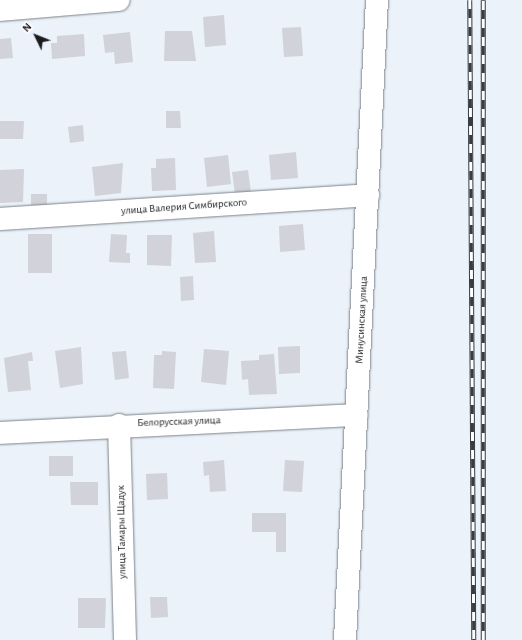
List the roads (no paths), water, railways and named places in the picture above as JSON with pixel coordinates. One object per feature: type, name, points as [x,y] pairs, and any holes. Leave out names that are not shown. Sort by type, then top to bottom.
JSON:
[{"type":"street","points":[[0,10],[119,0]]},
{"type":"street","name":"Минусинская улица","points":[[345,640],[377,0]]},
{"type":"street","name":"улица Валерия Симбирского","points":[[0,219],[368,195]]},
{"type":"street","name":"Белорусская улица","points":[[0,433],[120,425],[357,415]]},
{"type":"street","name":"улица Тамары Щадук","points":[[120,425],[125,640]]},
{"type":"railway","points":[[470,0],[474,640]]},
{"type":"railway","points":[[483,0],[483,640]]}]
